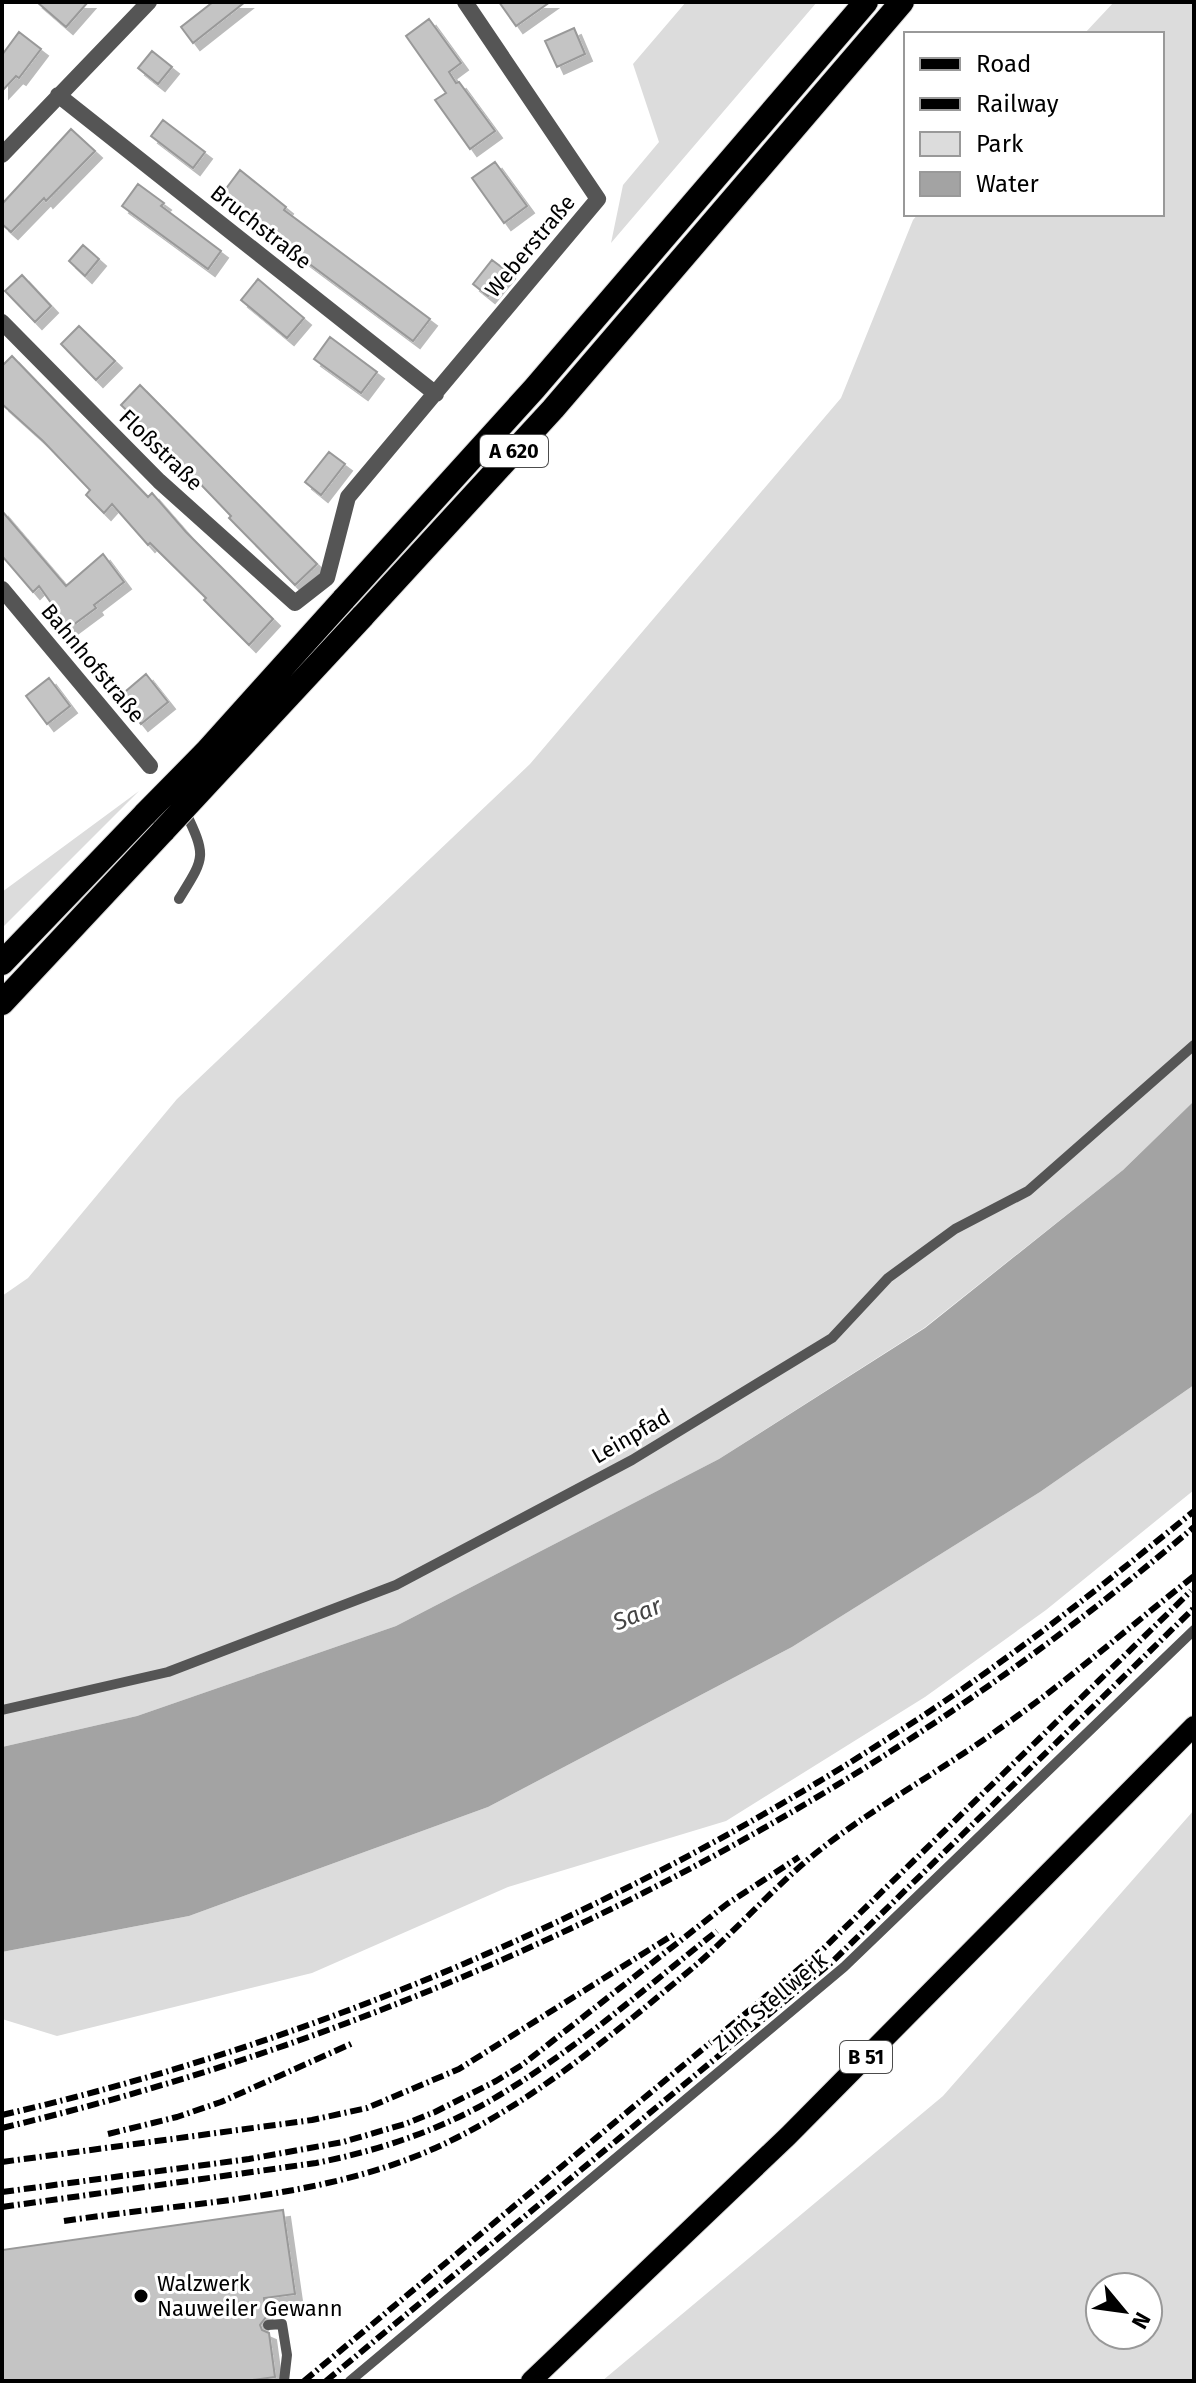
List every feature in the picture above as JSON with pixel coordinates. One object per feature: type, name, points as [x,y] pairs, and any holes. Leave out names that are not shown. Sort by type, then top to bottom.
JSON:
[{"type":"highway","name":"A 620","points":[[2,1003],[343,600],[534,389],[866,2]]},
{"type":"highway","name":"A 620","points":[[2,963],[155,822],[362,617],[553,409],[902,2]]},
{"type":"main road","name":"B 51","points":[[531,2381],[788,2136],[1194,1726]]},
{"type":"street","points":[[2,155],[149,2]]},
{"type":"street","name":"Weberstraße","points":[[436,394],[598,199],[465,2]]},
{"type":"street","name":"Bruchstraße","points":[[58,95],[436,394]]},
{"type":"street","name":"Floßstraße","points":[[2,322],[159,481],[295,603],[327,578],[348,497],[436,394]]},
{"type":"street","name":"Bahnhofstraße","points":[[2,589],[150,766]]},
{"type":"lane","points":[[179,800],[324,640]]},
{"type":"lane","points":[[150,766],[179,800],[199,840],[202,863],[179,899]]},
{"type":"lane","name":"Leinpfad","points":[[2,1710],[168,1672],[396,1585],[632,1460],[832,1338],[888,1278],[955,1229],[1028,1191],[1194,1045]]},
{"type":"lane","name":"Zum Stellwerk","points":[[350,2381],[844,1967],[1194,1630]]},
{"type":"lane","points":[[268,2325],[282,2324],[287,2355],[284,2381]]},
{"type":"green space","points":[[686,2],[817,2],[611,243],[623,185],[659,142],[633,64]]},
{"type":"green space","points":[[1114,2],[1194,2],[1194,1101],[1123,1170],[924,1328],[719,1459],[396,1626],[137,1716],[2,1747],[2,1296],[28,1278],[177,1099],[530,764],[841,398],[916,216],[1164,216],[1164,32],[1086,32]]},
{"type":"green space","points":[[139,791],[2,928],[2,892]]},
{"type":"green space","points":[[1194,1385],[1194,1490],[1046,1610],[925,1697],[726,1821],[508,1887],[312,1973],[57,2036],[2,2019],[2,1952],[189,1916],[488,1807],[792,1647],[1040,1492]]},
{"type":"green space","points":[[1194,1810],[1194,2381],[602,2381],[943,2096]]},
{"type":"water","name":"Saar","points":[[1194,1101],[1194,1385],[1040,1492],[792,1647],[488,1807],[189,1916],[2,1952],[2,1747],[137,1716],[396,1626],[719,1459],[925,1328],[1123,1170]]},
{"type":"building","points":[[37,2],[88,2],[66,27]]},
{"type":"building","points":[[213,2],[245,2],[193,43],[181,27]]},
{"type":"building","points":[[499,2],[550,2],[516,26]]},
{"type":"building","points":[[429,19],[461,63],[449,72],[495,131],[470,149],[435,100],[446,93],[406,36]]},
{"type":"building","points":[[574,28],[585,54],[557,67],[545,41]]},
{"type":"building","points":[[19,32],[41,49],[19,78],[16,76],[2,91],[2,55]]},
{"type":"building","points":[[152,51],[172,67],[158,84],[138,68]]},
{"type":"building","points":[[163,120],[205,152],[193,168],[151,136]]},
{"type":"building","points":[[71,129],[95,151],[11,232],[2,224],[2,204]]},
{"type":"building","points":[[495,162],[527,206],[504,223],[472,178]]},
{"type":"building","points":[[240,170],[286,207],[284,210],[430,319],[413,341],[288,248],[222,194]]},
{"type":"building","points":[[138,184],[164,203],[161,206],[221,251],[208,269],[122,206]]},
{"type":"building","points":[[83,245],[99,259],[85,276],[69,261]]},
{"type":"building","points":[[492,260],[508,272],[488,296],[473,284]]},
{"type":"building","points":[[22,275],[51,306],[35,322],[5,291]]},
{"type":"building","points":[[258,279],[304,318],[287,338],[241,300]]},
{"type":"building","points":[[79,326],[115,361],[96,380],[61,344]]},
{"type":"building","points":[[330,337],[377,372],[361,393],[314,359]]},
{"type":"building","points":[[12,356],[148,497],[152,493],[186,532],[273,619],[249,645],[204,600],[206,598],[150,543],[148,545],[112,504],[104,513],[86,495],[90,490],[2,404],[2,366]]},
{"type":"building","points":[[140,385],[317,564],[295,585],[165,447],[121,405]]},
{"type":"building","points":[[329,452],[345,464],[321,495],[305,482]]},
{"type":"building","points":[[2,511],[66,586],[103,554],[124,582],[69,628],[39,586],[33,592],[2,556]]},
{"type":"building","points":[[146,674],[168,702],[141,724],[119,697]]},
{"type":"building","points":[[49,678],[70,706],[47,724],[26,696]]},
{"type":"building","name":"Walzwerk Nauweiler Gewann","points":[[283,2210],[295,2294],[264,2298],[266,2317],[260,2325],[262,2330],[269,2333],[275,2377],[246,2381],[2,2381],[2,2250]]},
{"type":"railway","points":[[2,2115],[121,2085],[238,2049],[354,2008],[468,1962],[580,1911],[690,1855],[797,1795],[901,1730],[1051,1625],[1194,1511]]},
{"type":"railway","points":[[2,2128],[165,2084],[324,2031],[481,1969],[633,1898],[781,1818],[924,1729],[1062,1632],[1194,1527]]},
{"type":"railway","points":[[64,2221],[244,2198],[333,2182],[419,2155],[492,2119],[560,2074],[626,2023],[705,1957],[811,1857],[1024,1711],[1194,1576]]},
{"type":"railway","points":[[304,2381],[823,1949],[1191,1591]]},
{"type":"railway","points":[[326,2381],[832,1962],[1194,1608]]},
{"type":"railway","points":[[2,2192],[249,2159],[343,2142],[435,2112],[522,2065],[727,1904],[799,1857]]},
{"type":"railway","points":[[2,2207],[316,2163],[384,2146],[429,2130],[523,2081],[608,2019],[717,1931]]},
{"type":"railway","points":[[2,2162],[312,2120],[367,2108],[459,2069],[676,1933]]},
{"type":"railway","points":[[108,2134],[177,2117],[221,2102],[353,2043]]},
{"type":"place","name":"Walzwerk Nauweiler Gewann","points":[[141,2296]]}]
